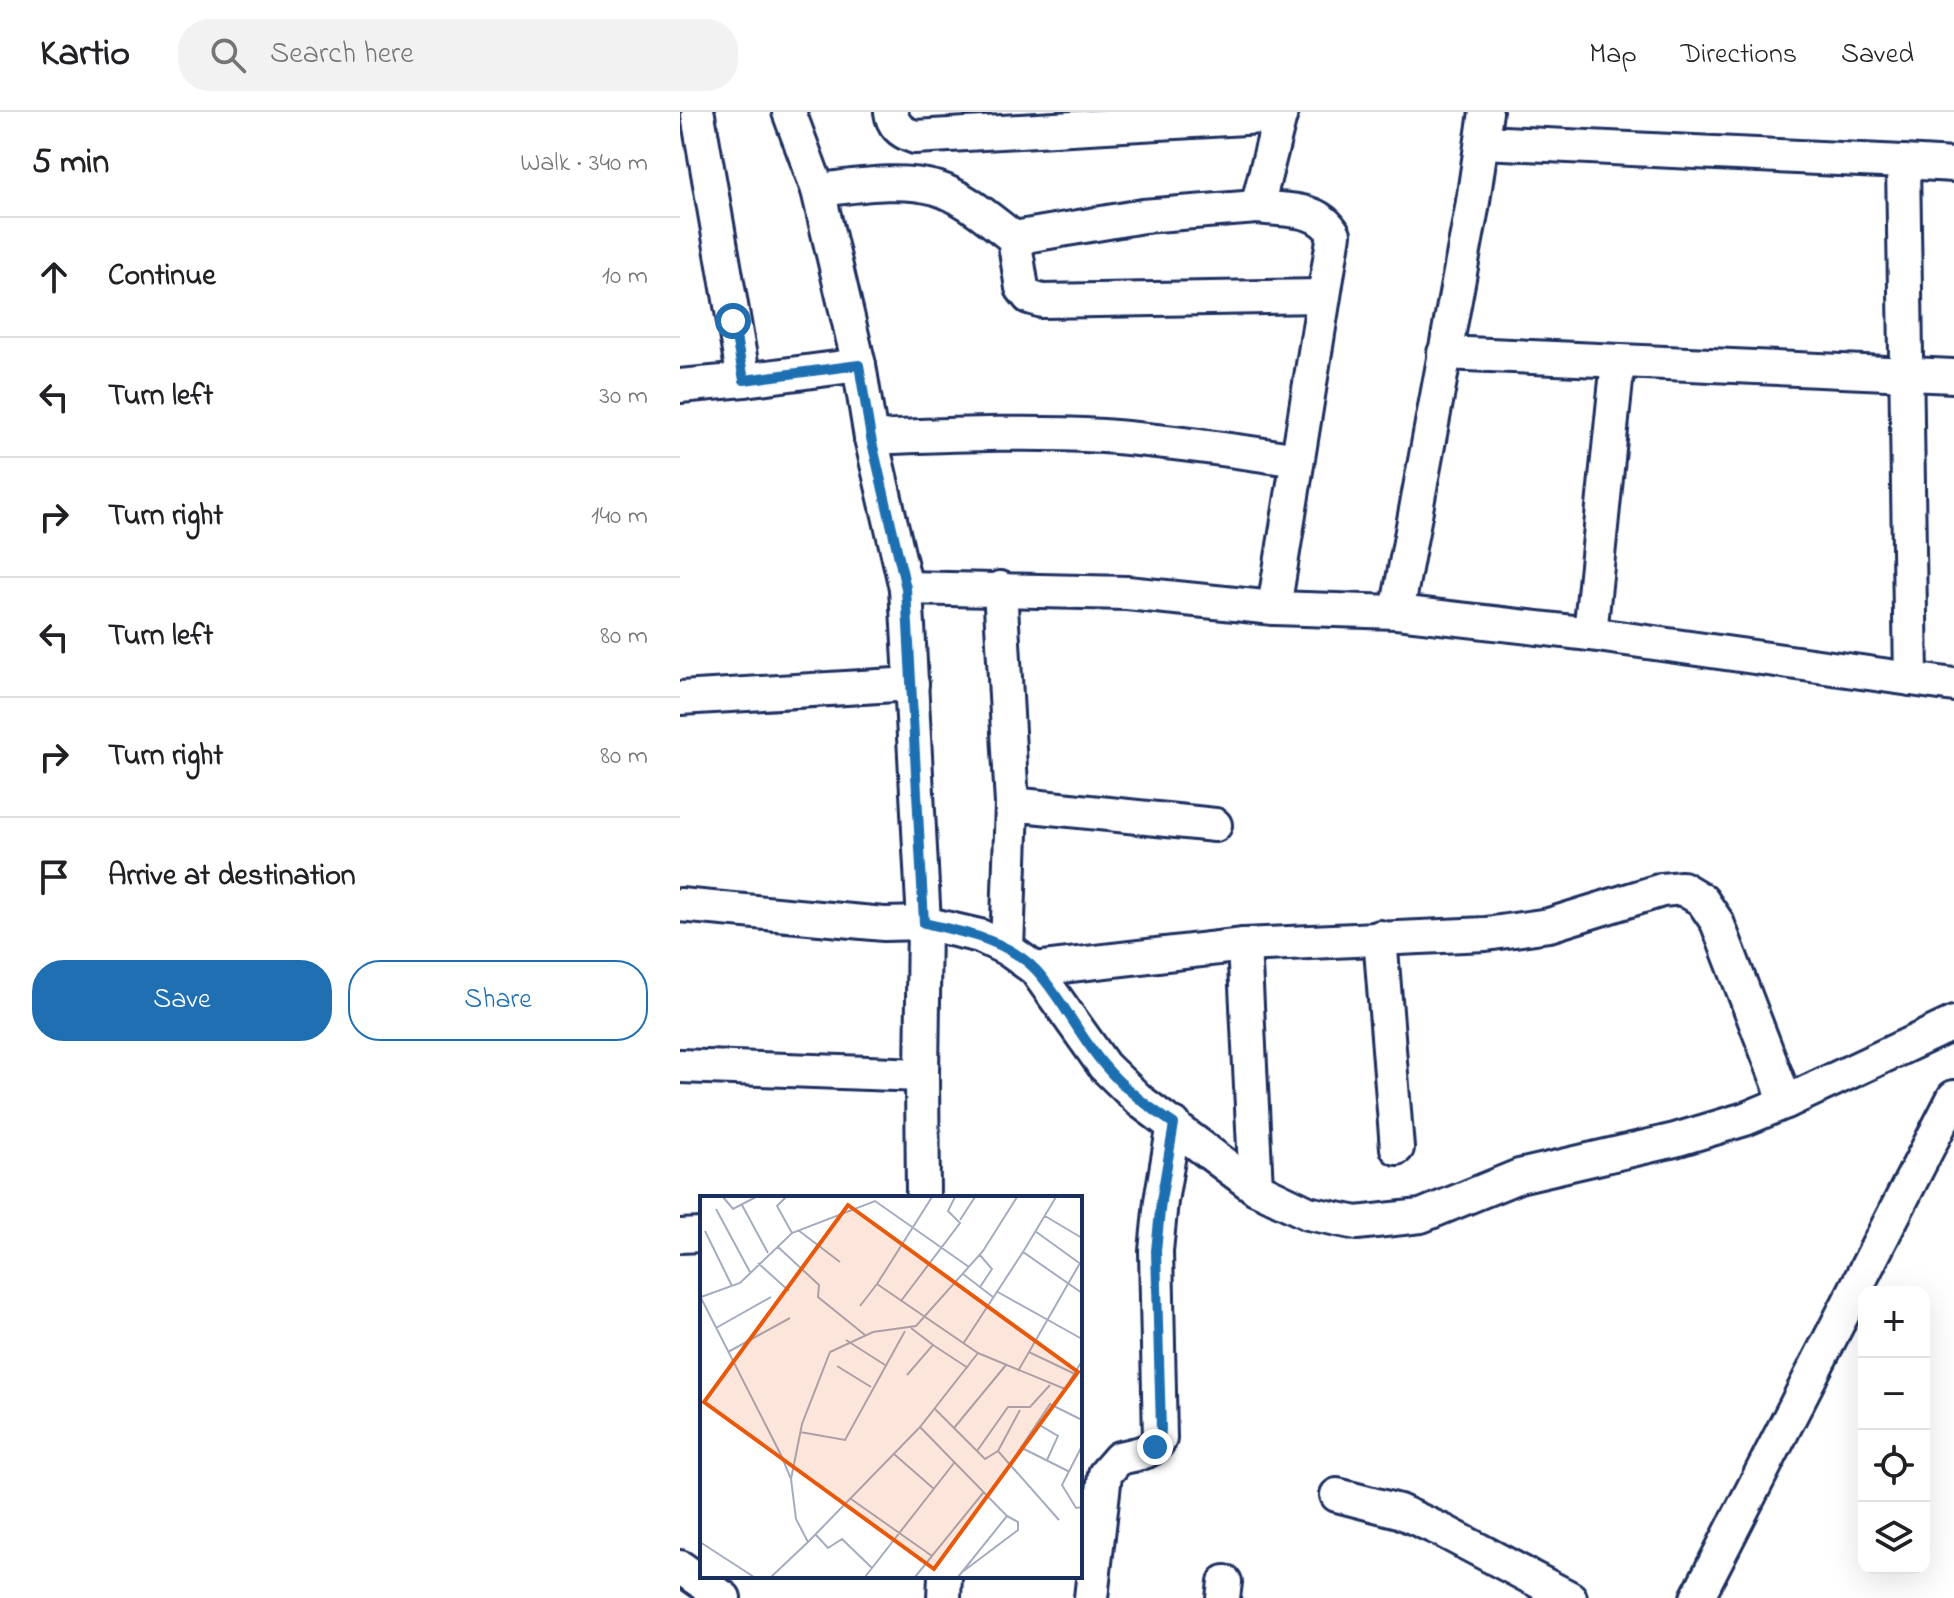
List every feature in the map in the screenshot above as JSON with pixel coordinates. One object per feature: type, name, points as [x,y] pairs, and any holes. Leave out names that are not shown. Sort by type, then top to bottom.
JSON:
[{"type":"street","points":[[789,112],[818,190],[906,588],[924,923],[923,1196]]},
{"type":"street","points":[[891,112],[901,132],[915,137],[1023,121],[1280,114],[1257,207]]},
{"type":"street","points":[[695,115],[744,380]]},
{"type":"street","points":[[1397,612],[1485,127],[1954,165]]},
{"type":"street","points":[[1903,162],[1911,679]]},
{"type":"street","points":[[818,190],[895,183],[937,189],[971,206],[1014,238],[1022,288],[1029,297],[1042,301],[1323,296]]},
{"type":"street","points":[[1014,238],[1143,216],[1257,207],[1315,214],[1327,222],[1334,234],[1274,608]]},
{"type":"street","points":[[1444,353],[1954,376]]},
{"type":"street","points":[[1590,634],[1618,361]]},
{"type":"street","points":[[680,386],[859,365]]},
{"type":"street","points":[[871,438],[1001,434],[1102,436],[1215,447],[1297,460]]},
{"type":"street","points":[[906,588],[1127,593],[1274,608],[1397,612],[1590,634],[1954,685]]},
{"type":"street","points":[[1000,588],[1012,804],[1007,949]]},
{"type":"street","points":[[680,698],[912,684]]},
{"type":"street","points":[[1012,804],[1215,825]]},
{"type":"street","points":[[1035,969],[1244,945],[1486,934],[1549,925],[1662,890],[1682,888],[1702,900],[1717,922],[1786,1102]]},
{"type":"street","points":[[680,905],[884,924],[924,923],[980,936],[1007,949],[1035,969],[1104,1066],[1140,1101],[1256,1188],[1308,1213],[1357,1223],[1421,1216],[1519,1176],[1675,1140],[1745,1119],[1954,1023]]},
{"type":"street","points":[[1380,937],[1397,1148]]},
{"type":"street","points":[[1244,945],[1256,1188]]},
{"type":"street","points":[[680,1066],[922,1075]]},
{"type":"street","points":[[1697,1598],[1954,1097]]},
{"type":"street","points":[[1091,1598],[1105,1474],[1119,1458],[1147,1452],[1160,1439],[1156,1251],[1174,1124]]},
{"type":"street","points":[[680,1236],[700,1235]]},
{"type":"street","points":[[1337,1495],[1399,1511],[1570,1598]]},
{"type":"street","points":[[680,1567],[724,1598]]},
{"type":"street","points":[[944,1598],[945,1578]]},
{"type":"route","points":[[733,321],[744,380],[859,365],[871,438],[906,588],[924,923],[980,936],[1007,949],[1035,969],[1104,1066],[1140,1101],[1174,1124],[1156,1251],[1161,1429],[1155,1447]]}]
